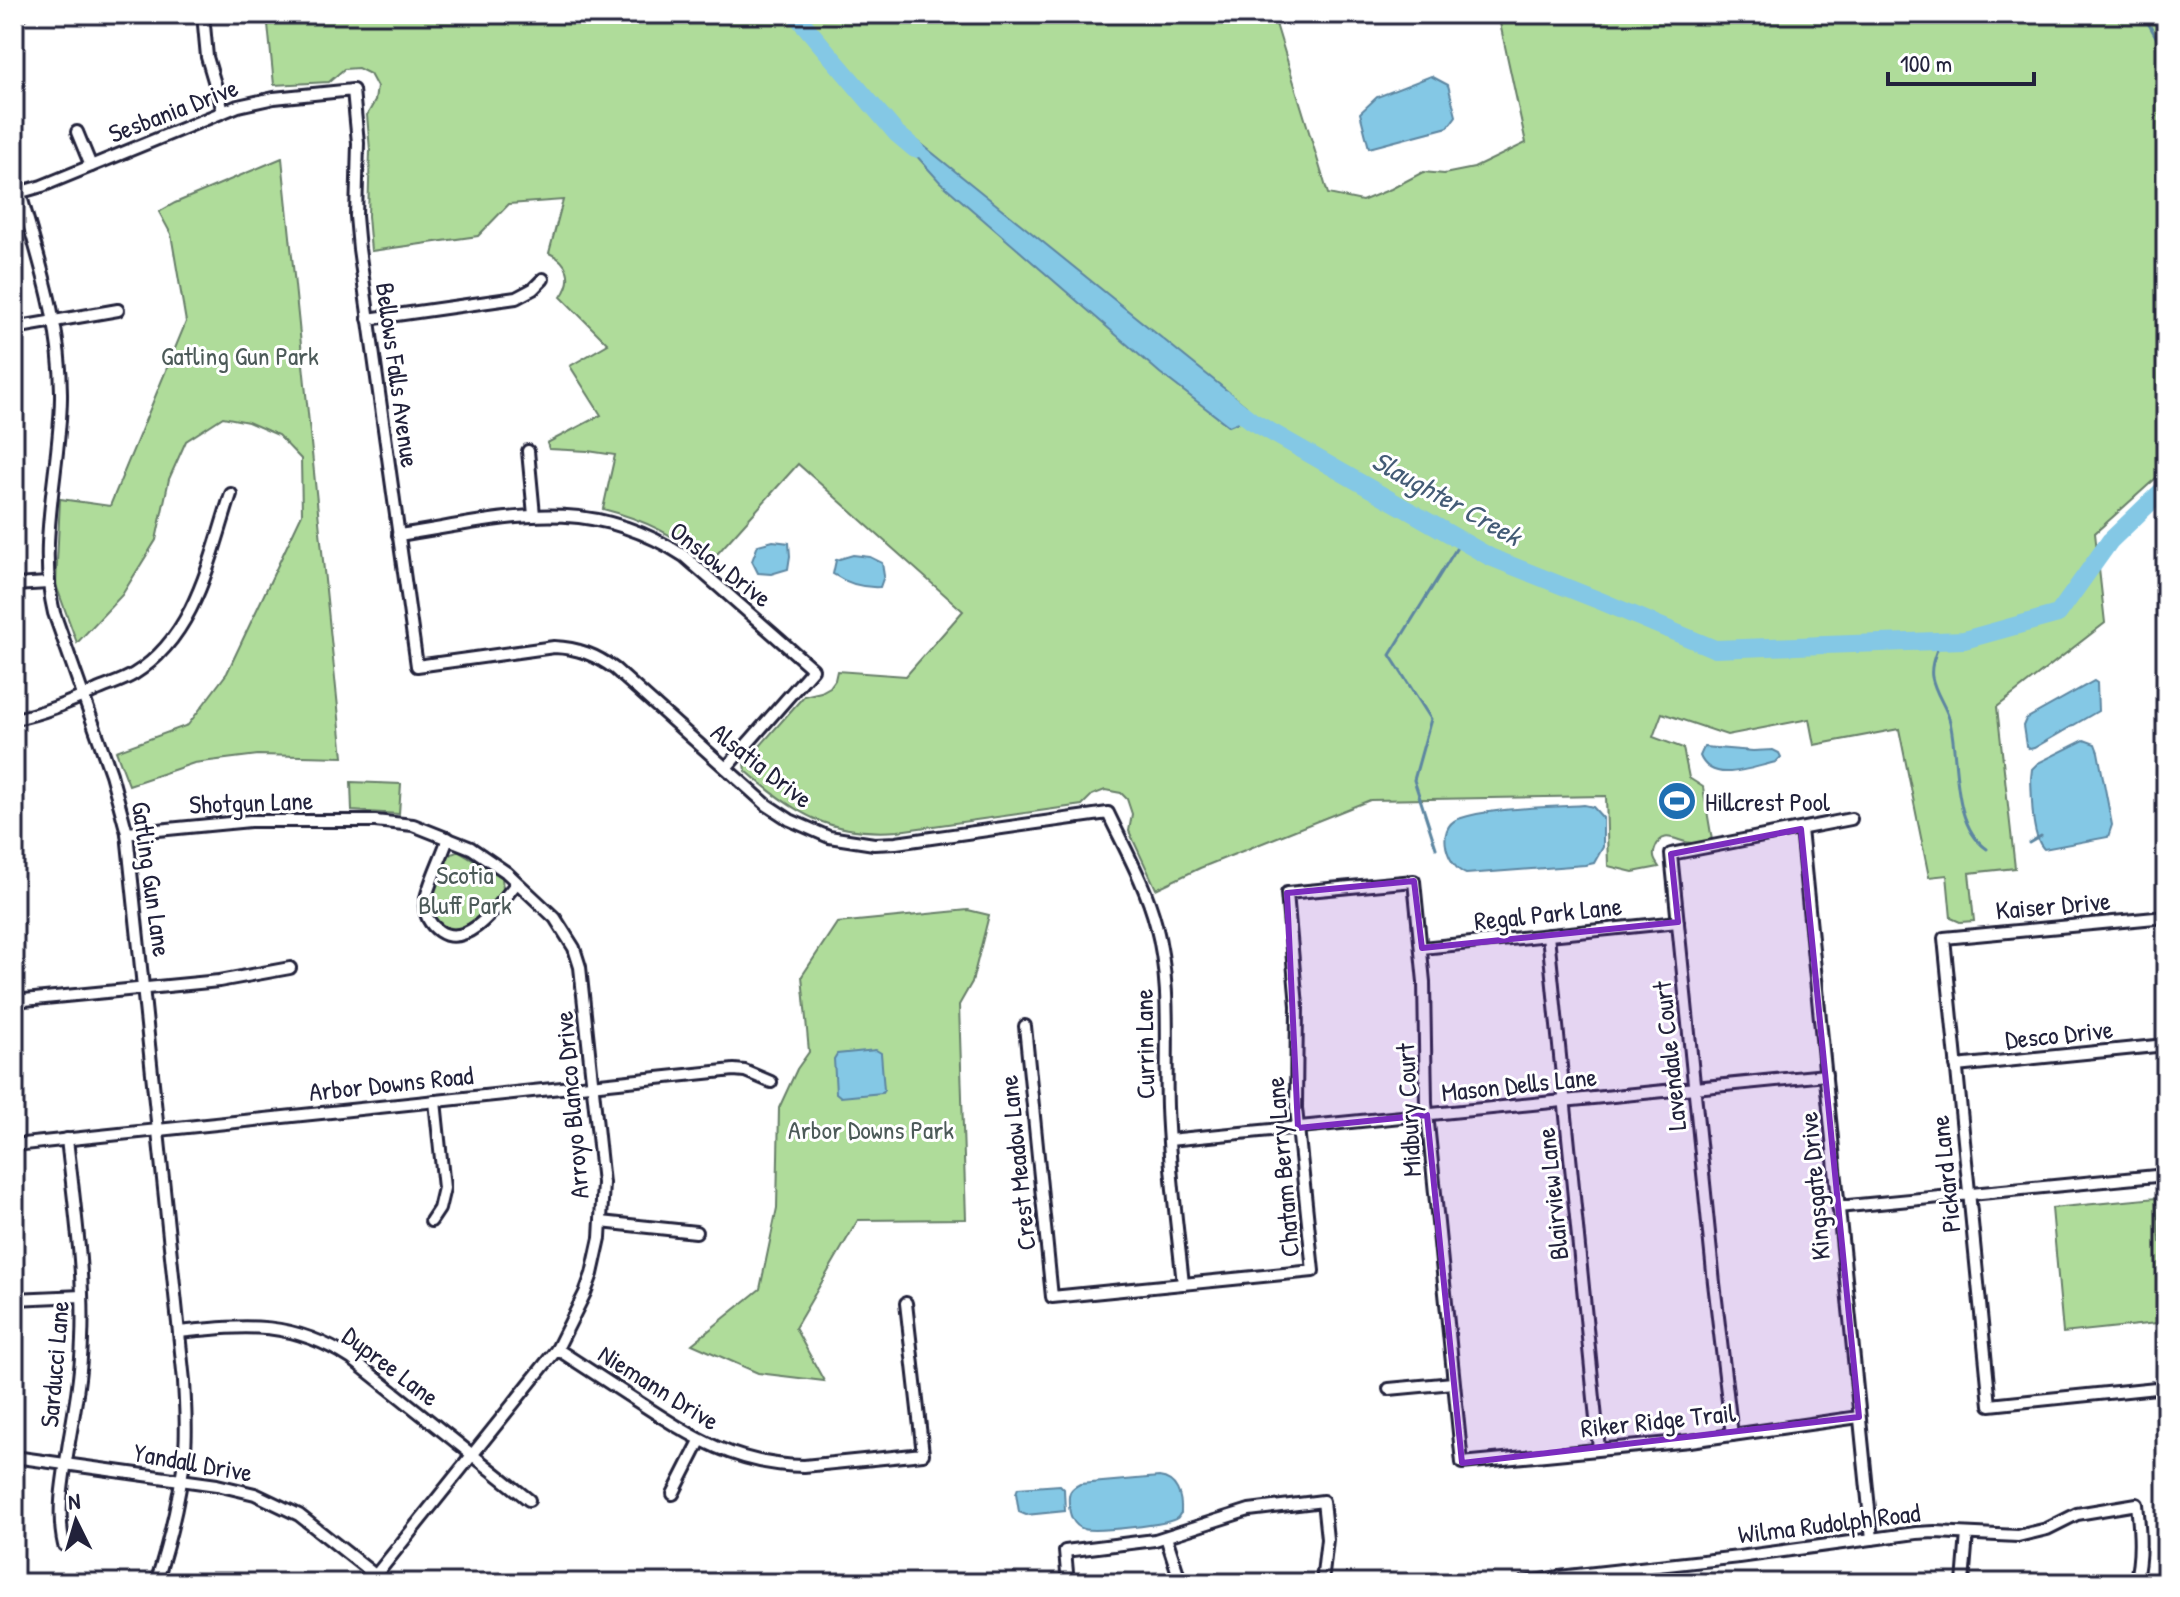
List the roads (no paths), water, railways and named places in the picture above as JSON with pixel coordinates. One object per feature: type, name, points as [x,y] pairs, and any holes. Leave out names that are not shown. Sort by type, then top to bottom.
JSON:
[{"type":"street","points":[[14,17],[22,14]]},
{"type":"street","points":[[203,14],[207,57],[223,111]]},
{"type":"street","name":"Sesbania Drive","points":[[17,194],[223,111],[274,98],[353,90]]},
{"type":"street","name":"Bellows Falls Avenue","points":[[353,90],[358,143],[357,231],[417,666]]},
{"type":"street","points":[[77,132],[91,166]]},
{"type":"street","name":"Gatling Gun Lane","points":[[17,194],[54,321],[60,356],[61,402],[48,583],[54,613],[111,774],[127,833],[159,1129],[186,1423],[182,1480],[156,1583]]},
{"type":"street","points":[[368,319],[516,298],[533,289],[543,279]]},
{"type":"street","points":[[14,328],[118,310]]},
{"type":"street","points":[[528,451],[534,515]]},
{"type":"street","points":[[14,719],[83,696],[133,674],[158,654],[188,615],[197,597],[231,494]]},
{"type":"street","name":"Onslow Drive","points":[[398,535],[534,515],[575,515],[630,528],[667,545],[704,572],[813,669],[726,768]]},
{"type":"street","points":[[14,585],[48,583]]},
{"type":"street","name":"Alsatia Drive","points":[[417,666],[541,648],[568,647],[579,650],[615,669],[772,809],[809,830],[850,842],[885,844],[1108,813]]},
{"type":"street","name":"Currin Lane","points":[[1108,813],[1143,889],[1161,947],[1167,1006],[1169,1140],[1183,1284]]},
{"type":"street","name":"Lavendale Court","points":[[1732,1435],[1671,854],[1851,819]]},
{"type":"street","name":"Shotgun Lane","points":[[127,833],[225,822],[328,822]]},
{"type":"street","name":"Arroyo Blanco Drive","points":[[328,822],[394,822],[413,825],[448,838],[489,858],[555,918],[574,948],[580,967],[602,1161],[601,1222],[596,1258],[589,1283],[557,1349],[376,1575]]},
{"type":"street","name":"Kingsgate Drive","points":[[1801,829],[1872,1539]]},
{"type":"street","points":[[448,838],[425,901],[426,915],[436,929],[452,936],[469,933],[517,883]]},
{"type":"street","name":"Midbury Court","points":[[1287,893],[1414,881],[1425,994],[1427,1115],[1462,1463]]},
{"type":"street","name":"Chatam Berry Lane","points":[[1052,1297],[1313,1271],[1298,1128],[1295,1061],[1297,1006],[1287,893]]},
{"type":"street","name":"Kaiser Drive","points":[[1944,938],[2166,917]]},
{"type":"street","name":"Regal Park Lane","points":[[1422,948],[1678,922]]},
{"type":"street","name":"Blairview Lane","points":[[1548,935],[1599,1449]]},
{"type":"street","name":"Pickard Lane","points":[[1944,938],[1990,1405],[2166,1387]]},
{"type":"street","points":[[14,1001],[219,981],[290,968]]},
{"type":"street","name":"Crest Meadow Lane","points":[[1025,1026],[1052,1297]]},
{"type":"street","name":"Desco Drive","points":[[1956,1066],[2166,1045]]},
{"type":"street","name":"Arbor Downs Road","points":[[14,1145],[734,1070],[745,1071],[771,1082]]},
{"type":"street","name":"Mason Dells Lane","points":[[1169,1140],[1826,1075]]},
{"type":"street","points":[[431,1221],[439,1209],[444,1188],[435,1101]]},
{"type":"street","name":"Sarducci Lane","points":[[64,1545],[59,1516],[81,1360],[82,1296],[67,1139]]},
{"type":"street","points":[[1838,1207],[2166,1175]]},
{"type":"street","points":[[601,1222],[696,1232]]},
{"type":"street","points":[[14,1299],[82,1296]]},
{"type":"street","name":"Niemann Drive","points":[[557,1349],[700,1441],[733,1454],[787,1466],[923,1454],[906,1303]]},
{"type":"street","name":"Dupree Lane","points":[[179,1332],[247,1326],[306,1335],[352,1359],[529,1500]]},
{"type":"street","points":[[1389,1389],[1453,1383]]},
{"type":"street","name":"Riker Ridge Trail","points":[[1462,1463],[1732,1435],[1859,1417]]},
{"type":"street","points":[[673,1494],[700,1441]]},
{"type":"street","name":"Yandall Drive","points":[[14,1457],[229,1487],[255,1494],[307,1521],[385,1583]]},
{"type":"street","points":[[1068,1583],[1065,1551],[1143,1542],[1249,1510],[1323,1501],[1327,1539],[1322,1583]]},
{"type":"street","name":"Wilma Rudolph Road","points":[[1523,1583],[1935,1532],[2002,1537],[2034,1534],[2077,1514],[2137,1504],[2141,1544],[2135,1583]]},
{"type":"street","points":[[1963,1583],[1967,1534]]},
{"type":"street","points":[[1166,1537],[1181,1583]]},
{"type":"street","points":[[1622,1570],[1623,1583]]},
{"type":"water","points":[[1431,76],[1448,85],[1456,116],[1448,127],[1369,148],[1360,113],[1377,97]]},
{"type":"water","points":[[880,115],[919,142],[1246,406],[1239,422],[1229,426],[1160,373],[940,182]]},
{"type":"water","points":[[773,541],[789,543],[788,569],[771,574],[758,573],[752,561],[758,545]]},
{"type":"water","points":[[853,555],[870,557],[882,563],[884,576],[880,587],[855,585],[833,574],[836,560]]},
{"type":"water","points":[[2094,681],[2097,683],[2098,711],[2034,748],[2026,746],[2023,726],[2026,719]]},
{"type":"water","points":[[2084,740],[2095,744],[2098,752],[2112,825],[2108,837],[2044,849],[2034,826],[2032,769]]},
{"type":"water","points":[[1704,747],[1773,750],[1781,757],[1776,762],[1723,772],[1706,765],[1700,756]]},
{"type":"water","points":[[1593,807],[1603,818],[1603,847],[1594,863],[1466,874],[1449,856],[1445,839],[1447,830],[1458,819],[1503,810]]},
{"type":"water","points":[[876,1050],[881,1053],[882,1093],[841,1097],[836,1093],[834,1059],[837,1054]]},
{"type":"water","points":[[1159,1477],[1170,1481],[1179,1495],[1181,1513],[1171,1521],[1091,1530],[1080,1527],[1072,1519],[1069,1494],[1080,1484]]},
{"type":"water","points":[[1060,1485],[1064,1489],[1065,1511],[1026,1515],[1019,1512],[1018,1488]]},
{"type":"waterway","name":"Slaughter Creek","points":[[795,14],[896,133],[915,149]]},
{"type":"waterway","points":[[2143,14],[2159,42],[2166,46]]},
{"type":"waterway","name":"Slaughter Creek","points":[[1224,399],[1252,421],[1490,557],[1715,649],[1964,640],[2058,614],[2110,541],[2166,487]]},
{"type":"waterway","points":[[1436,848],[1414,780],[1431,719],[1390,655],[1461,541]]},
{"type":"waterway","points":[[1940,641],[1932,677],[1950,722],[1958,790],[1967,824],[1975,838],[1987,849]]},
{"type":"waterway","points":[[2029,843],[2041,836]]},
{"type":"place","name":"Hillcrest Pool","points":[[1677,801]]},
{"type":"park label","name":"Gatling Gun Park","points":[[240,355]]},
{"type":"park label","name":"Scotia Bluff Park","points":[[465,889]]},
{"type":"park label","name":"Arbor Downs Park","points":[[871,1129]]}]
